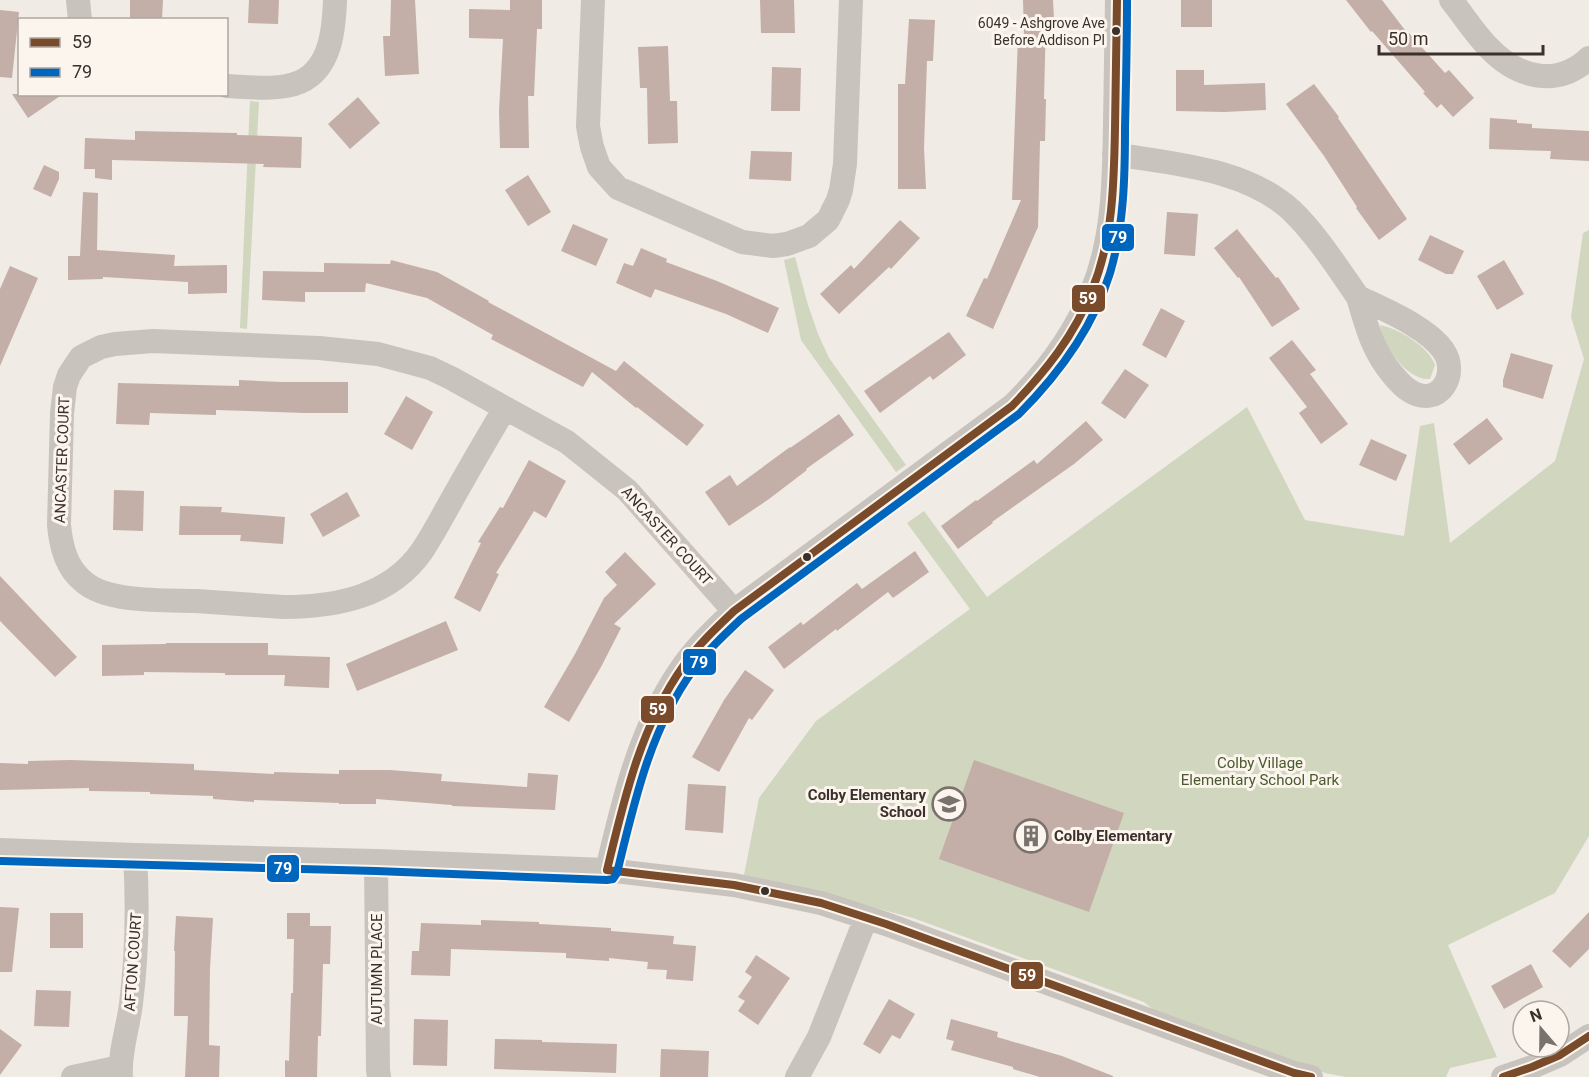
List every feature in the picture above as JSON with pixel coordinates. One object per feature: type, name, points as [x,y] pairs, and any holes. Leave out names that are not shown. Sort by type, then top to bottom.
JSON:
[{"type":"street","points":[[78,0],[80,18]]},
{"type":"street","points":[[228,86],[286,85],[301,81],[313,73],[326,54],[331,38],[335,0]]},
{"type":"street","points":[[593,0],[588,126],[599,167],[618,188],[742,242],[772,246],[787,244],[809,236],[828,220],[842,190],[845,164],[850,0]]},
{"type":"street","points":[[607,870],[635,763],[651,721],[667,690],[698,647],[734,611],[1012,406],[1046,369],[1077,324],[1096,280],[1108,233],[1112,205],[1118,0]]},
{"type":"street","points":[[1451,0],[1489,48],[1519,71],[1540,76],[1560,75],[1573,71],[1589,58]]},
{"type":"street","points":[[1114,154],[1211,170],[1263,190],[1292,211],[1309,230],[1358,297]]},
{"type":"street","name":"ANCASTER COURT","points":[[505,408],[422,552],[402,573],[360,597],[322,606],[284,607],[128,598],[99,591],[83,582],[75,573],[60,540],[62,413],[69,375],[81,357],[101,347],[164,341],[319,348],[378,354],[429,368],[451,378],[567,442],[627,490],[734,611]]},
{"type":"street","points":[[0,850],[607,870],[734,885],[821,903],[1294,1073],[1311,1077]]},
{"type":"street","name":"AFTON COURT","points":[[73,1077],[120,1072],[134,977],[135,855]]},
{"type":"street","name":"AUTUMN PLACE","points":[[376,861],[379,1077]]},
{"type":"street","points":[[797,1077],[819,1037],[866,918]]},
{"type":"street","points":[[1503,1077],[1560,1055],[1589,1036]]},
{"type":"green space","points":[[250,101],[259,102],[247,329],[240,328]]},
{"type":"green space","name":"Colby Village Elementary School Park","points":[[1589,230],[1589,836],[1555,893],[1448,945],[1497,1057],[1450,1068],[1446,1077],[1346,1077],[1325,1073],[1155,1011],[1144,1002],[913,918],[744,875],[759,798],[816,721],[970,609],[907,523],[924,511],[987,597],[1247,407],[1305,520],[1404,536],[1420,426],[1434,423],[1450,543],[1555,461],[1584,359],[1571,317],[1583,233]]},
{"type":"green space","points":[[795,257],[808,305],[829,358],[906,465],[896,472],[801,340],[784,260]]},
{"type":"green space","points":[[1380,325],[1404,334],[1426,351],[1435,365],[1430,379],[1413,374],[1397,360],[1385,342]]},
{"type":"building","points":[[130,0],[163,0],[162,18],[130,18]]},
{"type":"building","points":[[249,0],[279,0],[278,24],[248,23]]},
{"type":"building","points":[[391,0],[415,0],[419,74],[385,76],[383,36],[390,36]]},
{"type":"building","points":[[510,0],[542,0],[542,29],[537,29],[534,96],[528,96],[529,148],[500,148],[499,111],[503,39],[469,38],[469,9],[510,10]]},
{"type":"building","points":[[760,0],[794,0],[795,33],[761,33]]},
{"type":"building","points":[[1023,0],[1053,0],[1054,19],[1046,19],[1045,141],[1040,141],[1038,227],[993,329],[966,316],[984,278],[987,279],[1021,200],[1012,200],[1018,37],[1024,37]]},
{"type":"building","points":[[1181,0],[1212,0],[1212,27],[1181,27]]},
{"type":"building","points":[[1346,0],[1382,0],[1408,34],[1445,73],[1449,70],[1474,98],[1453,117],[1441,104],[1437,108]]},
{"type":"building","points":[[0,10],[19,12],[12,78],[0,77]]},
{"type":"building","points":[[909,19],[935,20],[933,61],[927,61],[924,148],[926,189],[898,189],[898,84],[905,84]]},
{"type":"building","points":[[668,46],[670,101],[677,101],[678,143],[648,144],[647,88],[640,88],[638,47]]},
{"type":"building","points":[[772,67],[801,68],[800,111],[771,111]]},
{"type":"building","points":[[1176,70],[1204,70],[1204,85],[1265,83],[1266,110],[1176,111]]},
{"type":"building","points":[[1314,84],[1339,117],[1407,219],[1379,240],[1324,156],[1286,104]]},
{"type":"building","points":[[12,94],[60,96],[28,118]]},
{"type":"building","points":[[358,97],[380,123],[350,149],[328,124]]},
{"type":"building","points":[[1490,118],[1517,120],[1517,123],[1532,124],[1532,128],[1589,131],[1589,161],[1550,159],[1551,151],[1489,149]]},
{"type":"building","points":[[135,131],[302,137],[301,168],[263,167],[264,164],[112,160],[112,180],[95,178],[95,169],[84,169],[85,138],[135,140]]},
{"type":"building","points":[[751,151],[792,152],[791,181],[749,179]]},
{"type":"building","points":[[44,165],[59,172],[59,179],[51,197],[33,189]]},
{"type":"building","points":[[528,175],[551,212],[528,226],[505,190]]},
{"type":"building","points":[[83,192],[98,193],[97,250],[175,255],[174,266],[227,265],[227,293],[188,294],[188,282],[103,277],[103,279],[68,280],[68,256],[80,256]]},
{"type":"building","points":[[1167,212],[1198,214],[1195,256],[1164,254]]},
{"type":"building","points":[[900,220],[920,238],[891,269],[889,267],[839,314],[820,294],[851,265],[854,269]]},
{"type":"building","points":[[573,224],[608,239],[596,266],[561,251]]},
{"type":"building","points":[[1237,229],[1276,278],[1278,277],[1300,309],[1272,327],[1239,277],[1214,248]]},
{"type":"building","points":[[1430,235],[1464,251],[1453,274],[1446,274],[1418,260]]},
{"type":"building","points":[[641,248],[667,259],[666,262],[779,308],[768,333],[726,314],[655,289],[651,298],[616,283],[624,263],[633,266]]},
{"type":"building","points":[[391,260],[437,272],[616,371],[624,361],[704,425],[687,446],[592,372],[583,387],[491,339],[493,335],[427,298],[366,283],[365,292],[305,292],[305,302],[262,300],[263,271],[324,272],[324,263],[390,264]]},
{"type":"building","points":[[1504,260],[1524,294],[1497,310],[1477,276]]},
{"type":"building","points":[[10,266],[38,278],[0,366],[0,289]]},
{"type":"building","points":[[1161,308],[1185,321],[1166,358],[1142,345]]},
{"type":"building","points":[[949,332],[966,355],[933,380],[930,376],[880,413],[864,391]]},
{"type":"building","points":[[1292,340],[1316,370],[1310,374],[1348,424],[1321,444],[1299,413],[1307,407],[1269,358]]},
{"type":"building","points":[[1511,353],[1553,365],[1543,399],[1503,387]]},
{"type":"building","points":[[1125,369],[1149,385],[1125,419],[1101,403]]},
{"type":"building","points":[[239,380],[348,382],[348,413],[216,410],[216,415],[150,413],[149,425],[116,424],[118,383],[239,386]]},
{"type":"building","points":[[406,396],[433,412],[412,450],[384,434]]},
{"type":"building","points":[[839,414],[854,435],[729,526],[705,492],[730,475],[737,486]]},
{"type":"building","points":[[1487,418],[1503,439],[1469,465],[1453,444]]},
{"type":"building","points":[[1086,421],[1103,440],[958,549],[941,526],[1034,460],[1037,464]]},
{"type":"building","points":[[1371,439],[1407,455],[1396,481],[1359,465]]},
{"type":"building","points":[[529,460],[566,481],[546,518],[534,511],[496,573],[499,574],[480,612],[454,598],[481,543],[478,542],[500,507],[503,508]]},
{"type":"building","points":[[114,490],[144,491],[143,531],[113,530]]},
{"type":"building","points":[[347,492],[360,516],[323,537],[310,514]]},
{"type":"building","points":[[180,506],[222,507],[221,512],[285,517],[283,544],[240,541],[241,535],[179,535]]},
{"type":"building","points":[[915,551],[929,572],[893,598],[888,592],[784,669],[768,647],[801,622],[803,625],[857,583],[862,589]]},
{"type":"building","points":[[625,552],[656,584],[614,624],[621,628],[569,722],[544,707],[604,598],[617,585],[605,572]]},
{"type":"building","points":[[0,576],[77,657],[55,677],[0,621]]},
{"type":"building","points":[[446,621],[458,650],[357,691],[346,664]]},
{"type":"building","points":[[268,643],[268,655],[330,657],[329,688],[284,686],[285,675],[144,672],[144,675],[102,676],[102,645]]},
{"type":"building","points":[[745,670],[774,690],[752,720],[749,718],[719,772],[692,757],[724,700]]},
{"type":"building","name":"Colby Elementary","points":[[974,760],[1124,813],[1089,912],[939,859]]},
{"type":"building","points":[[28,761],[194,764],[194,770],[274,774],[274,772],[339,774],[339,770],[390,770],[442,774],[441,781],[527,787],[528,773],[558,775],[555,810],[452,806],[376,799],[376,804],[254,800],[254,802],[213,799],[213,796],[89,791],[89,788],[0,790],[0,763],[28,764]]},
{"type":"building","points":[[688,784],[726,786],[723,833],[685,830]]},
{"type":"building","points":[[0,907],[19,908],[12,972],[0,972]]},
{"type":"building","points":[[1589,912],[1589,949],[1570,968],[1552,951]]},
{"type":"building","points":[[50,913],[83,913],[83,948],[50,948]]},
{"type":"building","points":[[287,913],[310,913],[310,926],[331,926],[330,964],[323,964],[321,1036],[318,1036],[317,1077],[285,1077],[285,1060],[289,1061],[294,939],[287,939]]},
{"type":"building","points":[[176,916],[213,918],[209,1045],[220,1046],[219,1077],[185,1077],[188,1016],[174,1016]]},
{"type":"building","points":[[481,920],[539,922],[539,924],[611,928],[611,931],[674,936],[673,944],[696,946],[693,981],[666,979],[667,970],[647,969],[648,962],[609,958],[609,961],[566,958],[566,953],[451,949],[450,976],[411,975],[412,951],[419,951],[421,923],[481,925]]},
{"type":"building","points":[[756,955],[790,978],[758,1025],[738,1011],[745,1001],[738,997],[752,977],[745,972]]},
{"type":"building","points":[[1531,964],[1543,987],[1522,999],[1511,999],[1511,1005],[1504,1009],[1491,986]]},
{"type":"building","points":[[36,990],[71,991],[69,1027],[34,1026]]},
{"type":"building","points":[[889,999],[915,1014],[900,1039],[892,1035],[880,1054],[863,1044]]},
{"type":"building","points":[[414,1019],[448,1020],[447,1066],[413,1065]]},
{"type":"building","points":[[951,1019],[998,1032],[997,1037],[1062,1056],[1113,1077],[1040,1077],[951,1050],[954,1041],[946,1039]]},
{"type":"building","points":[[0,1029],[22,1045],[0,1075]]},
{"type":"building","points":[[495,1039],[617,1044],[616,1073],[494,1069]]},
{"type":"building","points":[[661,1049],[709,1051],[708,1077],[660,1077]]},
{"type":"transit line","name":"59","points":[[1117,0],[1115,149],[1108,231],[1092,290],[1068,338],[1036,380],[1012,406],[734,611],[695,651],[669,688],[645,738],[627,790],[607,870],[734,885],[821,903],[886,924],[1294,1073],[1311,1077]]},
{"type":"transit line","name":"79","points":[[0,861],[613,879],[617,873],[637,794],[655,741],[679,692],[704,656],[741,619],[1019,414],[1048,383],[1084,331],[1110,273],[1121,219],[1125,165],[1127,0]]},
{"type":"transit line","name":"59","points":[[1503,1077],[1560,1055],[1589,1036]]},
{"type":"place","name":"6049 - Ashgrove Ave Before Addison Pl","points":[[1116,31]]},
{"type":"place","name":"Colby Elementary School","points":[[949,804]]},
{"type":"place","name":"Colby Elementary","points":[[1031,836]]}]
